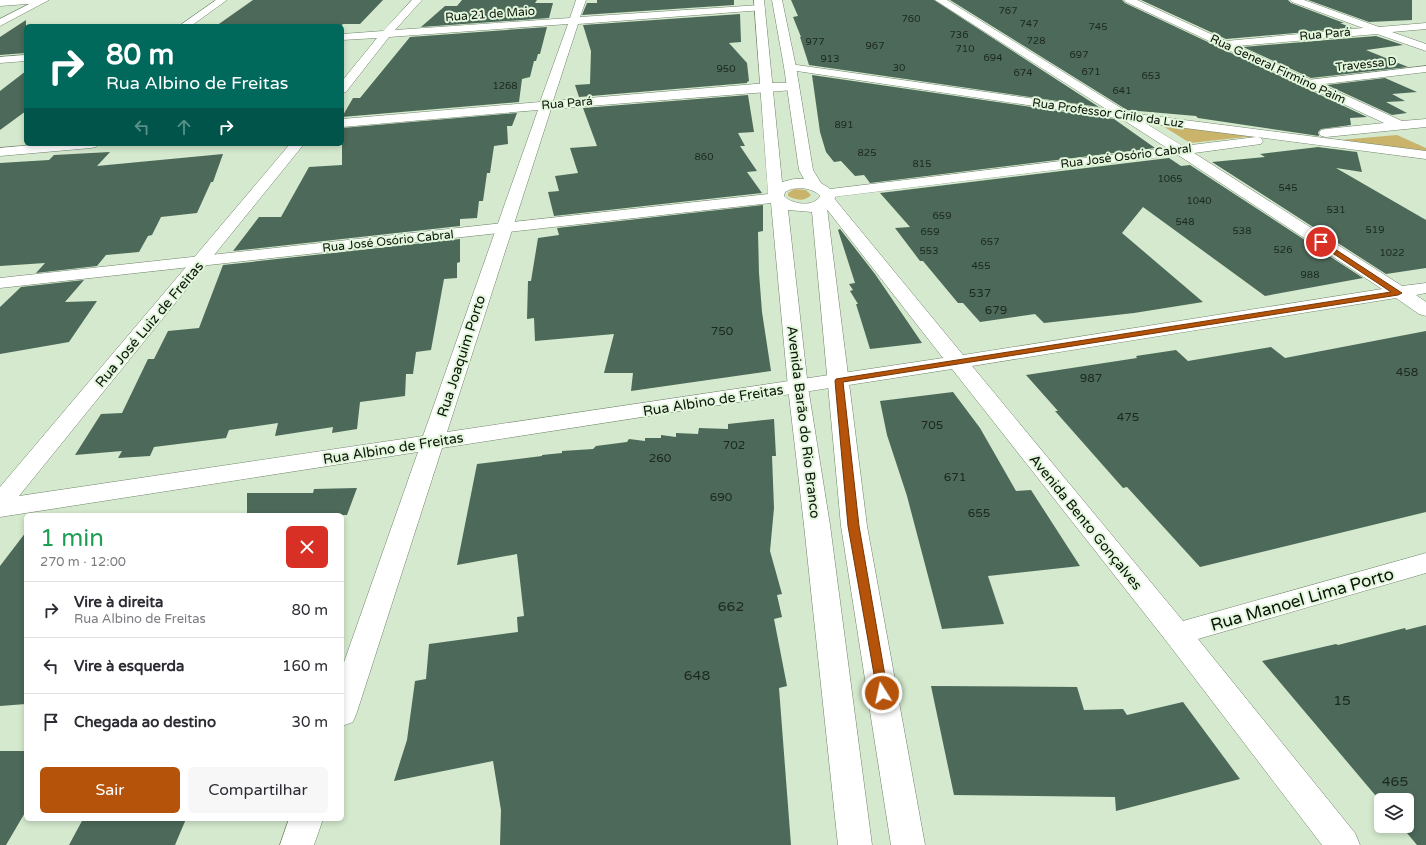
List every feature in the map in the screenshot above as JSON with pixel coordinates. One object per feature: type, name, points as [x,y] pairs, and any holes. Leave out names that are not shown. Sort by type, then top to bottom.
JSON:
[{"type":"street","points":[[0,3],[41,0]]},
{"type":"street","points":[[0,23],[44,0]]},
{"type":"street","points":[[187,24],[222,0]]},
{"type":"street","points":[[344,86],[386,34],[417,0]]},
{"type":"street","name":"Rua Joaquim Porto","points":[[344,706],[580,0]]},
{"type":"street","points":[[777,0],[790,67],[806,170],[822,196],[854,526],[908,845]]},
{"type":"street","points":[[940,0],[1180,150],[1426,310]]},
{"type":"street","name":"Rua General Firmino Paim","points":[[1129,0],[1401,126]]},
{"type":"street","points":[[1295,0],[1426,48]]},
{"type":"street","name":"Rua 21 de Maio","points":[[344,37],[573,22],[759,4]]},
{"type":"street","name":"Avenida Barão do Rio Branco","points":[[759,4],[777,197],[798,387],[817,525],[855,845]]},
{"type":"street","name":"Rua Pará","points":[[1224,44],[1376,29],[1426,26]]},
{"type":"street","points":[[0,60],[24,58]]},
{"type":"street","name":"Rua Professor Cirilo da Luz","points":[[790,67],[1125,116],[1426,155]]},
{"type":"street","name":"Rua Pará","points":[[344,123],[545,105],[793,86]]},
{"type":"street","name":"Rua José Osório Cabral","points":[[822,196],[1289,137],[1401,126],[1423,129]]},
{"type":"street","points":[[0,152],[23,147],[46,146]]},
{"type":"street","name":"Rua José Luiz de Freitas","points":[[0,503],[295,146]]},
{"type":"street","points":[[0,164],[23,147]]},
{"type":"street","points":[[802,184],[822,196],[797,207],[790,206],[777,197],[780,188],[802,184]]},
{"type":"street","name":"Avenida Bento Gonçalves","points":[[822,196],[1177,634],[1343,845]]},
{"type":"street","name":"Rua José Osório Cabral","points":[[0,283],[777,197]]},
{"type":"street","name":"Rua Albino de Freitas","points":[[0,508],[839,381],[1426,288]]},
{"type":"street","name":"Rua Manoel Lima Porto","points":[[1177,634],[1426,563]]},
{"type":"street","points":[[297,845],[305,821]]},
{"type":"lane","name":"Travessa D","points":[[1308,83],[1426,69]]},
{"type":"shaded area","points":[[1158,123],[1255,136],[1190,143]]},
{"type":"shaded area","points":[[1397,135],[1426,148],[1426,152],[1340,140]]},
{"type":"shaded area","points":[[794,189],[806,190],[811,195],[806,199],[794,199],[788,196],[788,193]]},
{"type":"building","points":[[253,0],[383,0],[360,24],[219,24]]},
{"type":"building","points":[[462,0],[537,0],[535,3],[553,3],[549,18],[421,27],[445,6],[457,6]]},
{"type":"building","points":[[597,0],[734,0],[734,5],[582,15],[587,3],[597,3]]},
{"type":"building","points":[[791,0],[934,0],[1099,107],[809,65],[801,37],[793,17],[798,16]]},
{"type":"building","points":[[950,0],[1122,0],[1125,3],[1367,117],[1350,118],[1351,125],[1321,129],[1318,132],[1319,136],[1198,118],[1196,116],[1127,110]]},
{"type":"building","points":[[1141,0],[1288,0],[1291,3],[1344,23],[1340,23],[1352,28],[1226,39]]},
{"type":"building","points":[[1308,0],[1412,0],[1412,20],[1369,22]]},
{"type":"building","points":[[740,14],[741,42],[729,43],[747,63],[749,81],[747,83],[579,97],[575,85],[590,84],[591,51],[583,25]]},
{"type":"building","points":[[26,20],[26,24],[24,24],[24,53],[0,55],[0,37]]},
{"type":"building","points":[[547,27],[540,54],[538,54],[536,61],[534,61],[530,77],[522,79],[519,102],[344,117],[344,114],[353,98],[360,98],[410,37]]},
{"type":"building","points":[[1376,36],[1403,45],[1366,50],[1408,67],[1311,78],[1243,47]]},
{"type":"building","points":[[24,73],[24,112],[0,130],[0,91]]},
{"type":"building","points":[[812,75],[1114,119],[1155,148],[870,183],[864,175],[855,176],[841,161],[834,162],[826,152],[820,132]]},
{"type":"building","points":[[1385,78],[1417,92],[1392,94],[1405,101],[1386,102],[1407,113],[1392,115],[1327,85]]},
{"type":"building","points":[[748,95],[754,132],[738,133],[745,146],[740,146],[757,171],[747,172],[762,193],[554,216],[548,192],[559,191],[555,176],[578,173],[570,148],[597,146],[583,108]]},
{"type":"building","points":[[517,113],[512,126],[507,126],[508,144],[494,146],[490,173],[487,173],[483,201],[479,201],[477,218],[460,219],[460,226],[233,251],[259,217],[281,217],[309,167],[342,165],[344,128]]},
{"type":"building","points":[[1318,147],[1357,152],[1362,172],[1336,168],[1426,220],[1426,268],[1386,274],[1212,162],[1265,157],[1260,154]]},
{"type":"building","points":[[110,152],[97,166],[223,154],[213,182],[211,182],[197,213],[161,217],[152,235],[148,236],[139,252],[106,255],[97,266],[36,273],[45,263],[0,266],[0,163],[49,160],[54,155]]},
{"type":"building","points":[[1169,158],[1181,166],[1190,165],[1363,278],[1265,296],[1143,207],[1122,233],[1203,302],[1134,313],[1044,323],[1035,314],[980,322],[963,303],[958,303],[923,261],[920,261],[895,228],[910,227],[880,193]]},
{"type":"building","points":[[763,205],[763,231],[758,232],[759,273],[762,312],[771,371],[631,391],[633,373],[604,373],[614,334],[535,341],[534,318],[527,319],[528,281],[531,281],[538,238],[559,235],[557,228]]},
{"type":"building","points":[[840,229],[875,274],[922,343],[870,349],[856,304],[858,304],[850,291],[853,290],[849,284],[855,283],[838,230]]},
{"type":"building","points":[[460,239],[460,262],[457,263],[457,278],[444,279],[431,350],[416,352],[413,374],[406,374],[405,396],[360,402],[357,429],[332,433],[333,427],[275,436],[278,423],[229,430],[226,438],[154,447],[150,456],[118,458],[122,451],[75,455],[101,414],[122,413],[148,359],[154,359],[168,331],[199,328],[223,265]]},
{"type":"building","points":[[84,280],[65,302],[97,301],[69,342],[0,354],[0,307],[21,287]]},
{"type":"building","points":[[1426,331],[1426,512],[1200,567],[1127,487],[1123,488],[1055,411],[1058,411],[1026,375],[1137,358],[1136,356],[1176,350],[1188,361],[1271,347],[1285,358]]},
{"type":"building","points":[[953,392],[980,428],[1016,491],[1031,490],[1080,566],[988,576],[1004,624],[942,629],[907,496],[887,435],[880,401]]},
{"type":"building","points":[[774,419],[776,456],[772,456],[774,508],[770,551],[782,594],[777,595],[782,617],[774,619],[787,686],[779,688],[791,845],[500,845],[501,810],[493,761],[394,781],[407,740],[415,681],[426,679],[429,644],[518,632],[517,617],[524,616],[517,554],[457,565],[477,464],[562,453],[562,451],[593,449],[596,446],[627,442],[629,439],[645,441],[645,438],[661,438],[661,435],[676,437],[676,433],[698,434],[699,428],[728,429],[728,424]]},
{"type":"building","points":[[357,488],[347,515],[344,515],[344,513],[247,513],[247,493],[313,493],[314,489]]},
{"type":"building","points":[[24,535],[24,704],[0,706],[0,566]]},
{"type":"building","points":[[1426,625],[1426,845],[1417,845],[1407,833],[1414,833],[1414,793],[1374,794],[1262,661],[1336,644],[1338,645],[1405,628],[1406,630]]},
{"type":"building","points":[[931,686],[1077,687],[1084,710],[1123,709],[1127,715],[1183,702],[1240,779],[1116,811],[1115,797],[954,795]]},
{"type":"building","points":[[0,751],[24,751],[24,814],[6,845],[0,845]]},
{"type":"building","points":[[82,821],[185,821],[175,845],[69,845]]},
{"type":"route","points":[[882,693],[854,526],[839,381],[1398,293],[1321,242]]}]
